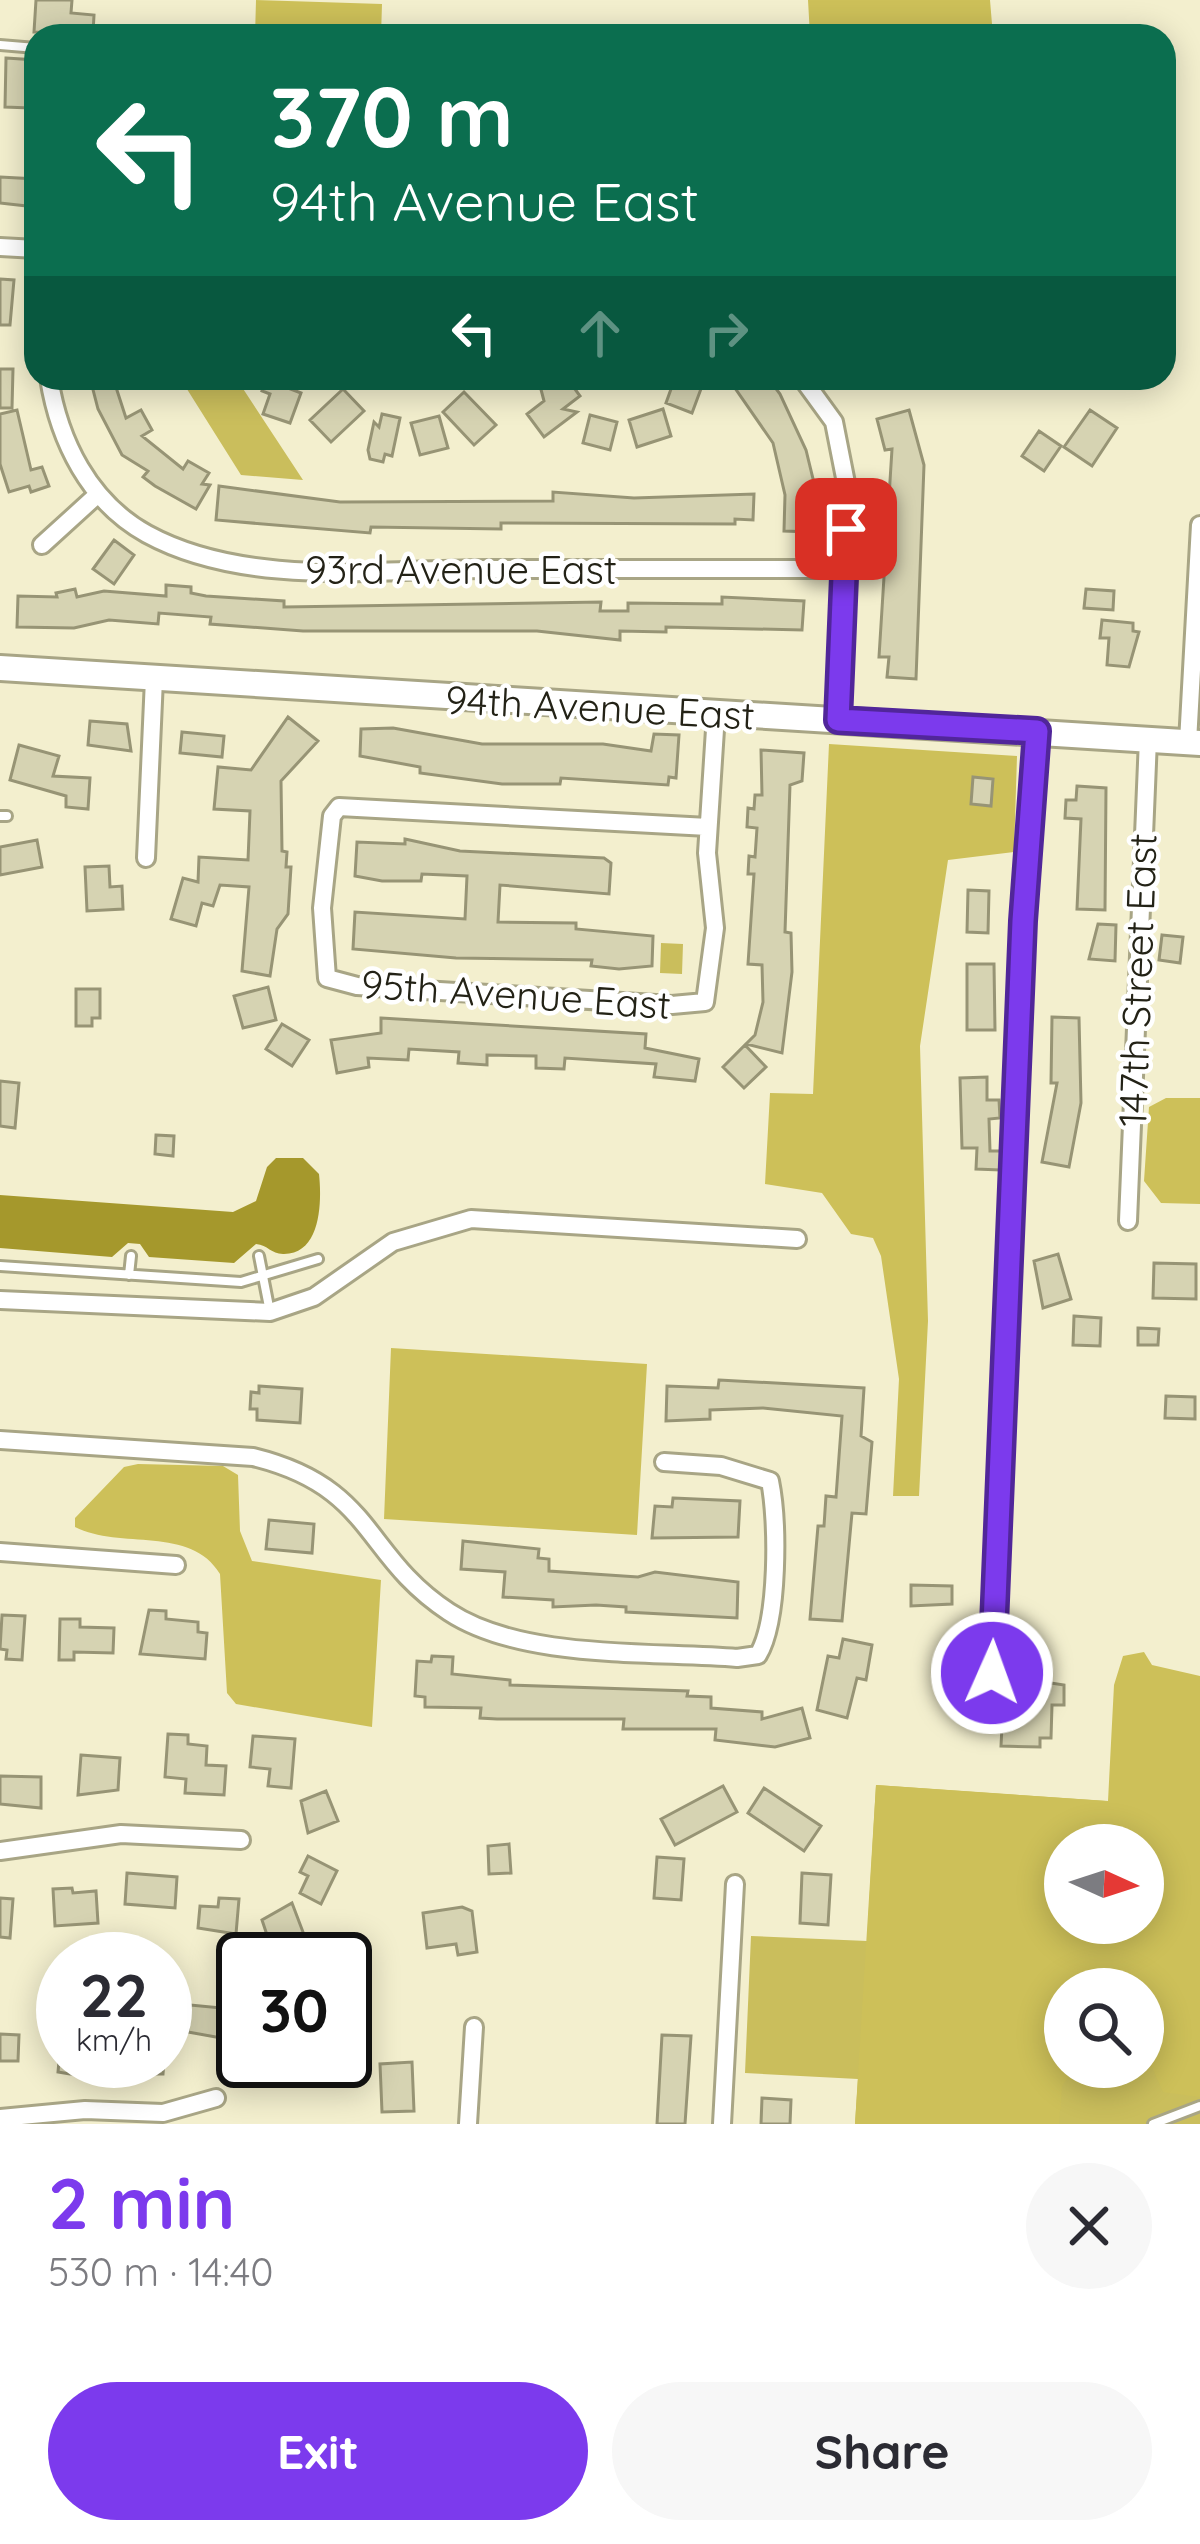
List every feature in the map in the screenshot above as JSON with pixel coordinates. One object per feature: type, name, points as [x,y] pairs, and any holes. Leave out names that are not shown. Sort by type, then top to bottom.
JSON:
[{"type":"main road","name":"94th Avenue East","points":[[0,668],[1194,742]]},
{"type":"street","points":[[42,545],[98,495],[71,452],[53,390]]},
{"type":"street","points":[[811,390],[834,422],[847,488],[838,720]]},
{"type":"street","name":"93rd Avenue East","points":[[98,495],[147,534],[200,556],[291,569],[844,569]]},
{"type":"street","points":[[1194,742],[1200,525]]},
{"type":"street","points":[[146,858],[154,679]]},
{"type":"street","points":[[708,827],[716,714]]},
{"type":"street","points":[[992,1673],[1023,921],[1037,731]]},
{"type":"street","name":"147th Street East","points":[[1128,1221],[1148,739]]},
{"type":"street","name":"95th Avenue East","points":[[339,807],[708,827],[715,928],[705,1002],[671,1005],[379,987],[327,977],[322,908],[332,816],[339,807]]},
{"type":"street","points":[[0,1300],[270,1312],[314,1297],[393,1242],[450,1222],[491,1218],[797,1239]]},
{"type":"street","points":[[0,1440],[279,1463],[341,1495],[412,1583],[446,1610],[492,1634],[554,1644],[737,1658],[758,1655],[768,1632],[776,1518],[770,1481],[754,1472],[664,1462]]},
{"type":"street","points":[[0,1552],[176,1565]]},
{"type":"street","points":[[0,1851],[44,1849],[104,1834],[241,1840]]},
{"type":"street","points":[[722,2124],[735,1884]]},
{"type":"street","points":[[468,2124],[474,2027]]},
{"type":"street","points":[[0,2118],[86,2110],[163,2113],[216,2098]]},
{"type":"lane","points":[[129,1275],[131,1256]]},
{"type":"lane","points":[[259,1256],[270,1312]]},
{"type":"lane","points":[[0,1266],[263,1279],[318,1258]]},
{"type":"lane","points":[[1153,2124],[1200,2106]]},
{"type":"shaded area","points":[[256,0],[382,4],[381,24],[255,24]]},
{"type":"shaded area","points":[[808,0],[990,0],[992,24],[809,24]]},
{"type":"shaded area","points":[[188,390],[244,390],[303,480],[241,475]]},
{"type":"shaded area","points":[[829,744],[1017,756],[1014,852],[948,860],[920,1046],[928,1321],[919,1496],[893,1496],[899,1379],[881,1256],[873,1238],[851,1234],[822,1193],[765,1184],[770,1093],[813,1094]]},
{"type":"shaded area","points":[[661,943],[683,944],[682,974],[660,973]]},
{"type":"shaded area","points":[[1166,1098],[1200,1098],[1200,1204],[1161,1203],[1144,1181],[1149,1107]]},
{"type":"shaded area","points":[[276,1158],[303,1158],[319,1174],[316,1225],[312,1237],[296,1252],[279,1254],[256,1244],[234,1263],[149,1257],[140,1244],[128,1243],[112,1257],[0,1248],[0,1195],[233,1212],[256,1201],[267,1167]]},
{"type":"shaded area","points":[[391,1348],[647,1364],[637,1535],[384,1519]]},
{"type":"shaded area","points":[[223,1466],[238,1475],[240,1531],[252,1561],[381,1580],[372,1727],[236,1704],[227,1693],[220,1574],[207,1559],[173,1544],[93,1534],[75,1527],[75,1518],[124,1467]]},
{"type":"shaded area","points":[[1144,1652],[1152,1665],[1200,1676],[1200,2097],[1161,2088],[1164,1968],[1044,1968],[1044,2088],[1062,2088],[1059,2124],[855,2124],[876,1785],[1108,1801],[1114,1685],[1123,1656]]},
{"type":"shaded area","points":[[1200,1739],[1200,2124],[855,2124],[858,2079],[745,2073],[751,1936],[867,1941],[876,1785],[1120,1802]]},
{"type":"building","points":[[36,0],[72,0],[71,13],[94,15],[94,24],[34,24]]},
{"type":"building","points":[[6,58],[24,59],[24,108],[5,107]]},
{"type":"building","points":[[0,177],[24,178],[24,206],[0,203]]},
{"type":"building","points":[[0,279],[14,280],[10,325],[0,325]]},
{"type":"building","points":[[0,369],[13,369],[12,408],[0,408]]},
{"type":"building","points":[[93,390],[117,390],[126,418],[141,410],[152,430],[142,436],[183,469],[188,461],[209,473],[202,484],[210,485],[196,509],[143,477],[148,471],[122,455]]},
{"type":"building","points":[[342,390],[364,411],[331,442],[310,420]]},
{"type":"building","points":[[541,390],[576,390],[580,396],[563,409],[577,412],[544,437],[527,414],[544,401]]},
{"type":"building","points":[[671,390],[701,390],[692,413],[666,403]]},
{"type":"building","points":[[736,390],[777,390],[780,394],[806,450],[814,483],[812,532],[784,531],[785,495],[773,443]]},
{"type":"building","points":[[262,391],[301,393],[290,423],[263,414],[270,394]]},
{"type":"building","points":[[464,392],[496,425],[474,445],[443,412]]},
{"type":"building","points":[[663,409],[671,436],[637,447],[629,420]]},
{"type":"building","points":[[17,410],[31,470],[42,467],[49,486],[31,492],[29,486],[9,492],[0,464],[0,414]]},
{"type":"building","points":[[909,410],[924,465],[916,679],[887,677],[889,657],[879,657],[892,449],[885,450],[877,419]]},
{"type":"building","points":[[1090,410],[1117,428],[1092,466],[1064,447]]},
{"type":"building","points":[[382,414],[400,418],[392,456],[385,454],[383,462],[370,459],[368,450],[374,422],[379,427]]},
{"type":"building","points":[[590,415],[617,422],[610,450],[583,443]]},
{"type":"building","points":[[439,416],[448,448],[420,455],[411,423]]},
{"type":"building","points":[[1039,431],[1061,446],[1044,471],[1022,456]]},
{"type":"building","points":[[219,486],[340,502],[553,501],[553,492],[634,498],[754,494],[753,520],[735,519],[735,524],[501,523],[501,529],[371,527],[370,533],[216,520]]},
{"type":"building","points":[[114,540],[134,555],[114,584],[93,569]]},
{"type":"building","points":[[166,585],[191,587],[191,593],[206,596],[284,601],[284,607],[601,602],[600,611],[628,611],[628,603],[722,604],[722,597],[804,601],[802,630],[666,627],[666,632],[620,631],[620,640],[537,631],[303,631],[210,624],[211,617],[159,613],[158,624],[109,620],[74,628],[17,627],[18,596],[57,597],[56,593],[75,589],[77,597],[104,591],[166,596]]},
{"type":"building","points":[[1086,589],[1114,591],[1113,610],[1084,608]]},
{"type":"building","points":[[1102,620],[1133,623],[1133,631],[1139,632],[1129,667],[1107,665],[1109,638],[1100,638]]},
{"type":"building","points":[[288,717],[318,741],[281,781],[282,851],[287,852],[286,867],[291,867],[288,914],[277,929],[270,976],[242,971],[249,887],[220,885],[213,906],[202,903],[196,926],[171,919],[183,878],[198,882],[199,857],[248,860],[250,811],[214,809],[218,767],[251,770]]},
{"type":"building","points":[[90,721],[127,724],[131,751],[88,745]]},
{"type":"building","points":[[393,728],[482,744],[603,744],[651,751],[654,734],[679,735],[676,778],[669,777],[668,785],[561,778],[560,784],[502,784],[420,773],[420,767],[360,756],[361,729]]},
{"type":"building","points":[[182,732],[224,736],[222,757],[180,753]]},
{"type":"building","points":[[19,745],[59,756],[53,776],[90,778],[88,809],[66,807],[66,796],[10,780]]},
{"type":"building","points":[[761,750],[804,753],[802,781],[790,785],[785,932],[791,933],[792,972],[782,1053],[746,1044],[755,1035],[763,1002],[762,965],[748,964],[754,874],[748,874],[749,856],[755,857],[757,828],[747,827],[748,808],[754,809],[755,795],[762,795]]},
{"type":"building","points":[[973,777],[993,779],[991,806],[971,804]]},
{"type":"building","points":[[1077,786],[1106,788],[1105,910],[1077,909],[1081,819],[1065,818],[1066,800],[1076,800]]},
{"type":"building","points":[[405,839],[460,851],[604,858],[611,863],[609,894],[500,885],[498,922],[576,923],[576,929],[653,936],[652,966],[619,969],[591,966],[592,960],[456,958],[353,949],[355,912],[465,919],[467,876],[422,874],[421,881],[382,881],[355,876],[357,842],[405,844]]},
{"type":"building","points":[[37,840],[42,867],[0,875],[0,847]]},
{"type":"building","points":[[109,866],[110,887],[122,886],[123,909],[87,911],[85,867]]},
{"type":"building","points":[[968,890],[989,891],[988,933],[967,932]]},
{"type":"building","points":[[1098,924],[1116,925],[1115,961],[1089,959]]},
{"type":"building","points":[[1162,935],[1183,937],[1180,963],[1159,960]]},
{"type":"building","points":[[967,964],[994,964],[995,1030],[967,1030]]},
{"type":"building","points":[[268,987],[276,1020],[243,1028],[234,996]]},
{"type":"building","points":[[76,989],[100,989],[100,1018],[92,1018],[92,1026],[76,1026]]},
{"type":"building","points":[[1052,1017],[1079,1018],[1081,1103],[1069,1167],[1042,1162],[1057,1083],[1051,1083]]},
{"type":"building","points":[[381,1018],[646,1034],[645,1048],[699,1059],[695,1081],[654,1077],[656,1064],[565,1058],[564,1069],[536,1068],[536,1056],[487,1055],[487,1065],[458,1063],[459,1052],[409,1049],[408,1060],[368,1058],[369,1067],[337,1073],[331,1040],[381,1033]]},
{"type":"building","points":[[282,1024],[309,1040],[292,1066],[266,1049]]},
{"type":"building","points":[[745,1045],[766,1067],[744,1088],[723,1067]]},
{"type":"building","points":[[987,1077],[987,1100],[999,1100],[1000,1118],[989,1119],[990,1151],[1001,1151],[1000,1170],[976,1169],[977,1148],[962,1148],[960,1078]]},
{"type":"building","points":[[0,1081],[19,1083],[15,1128],[0,1126]]},
{"type":"building","points":[[156,1135],[174,1136],[173,1156],[155,1154]]},
{"type":"building","points":[[1058,1254],[1071,1299],[1043,1308],[1034,1261]]},
{"type":"building","points":[[1154,1263],[1196,1264],[1196,1299],[1153,1298]]},
{"type":"building","points":[[1074,1316],[1101,1318],[1100,1346],[1073,1345]]},
{"type":"building","points":[[1138,1328],[1159,1329],[1158,1345],[1138,1345]]},
{"type":"building","points":[[719,1380],[864,1388],[861,1436],[872,1442],[866,1514],[852,1513],[842,1621],[810,1619],[818,1526],[824,1526],[826,1496],[836,1497],[842,1416],[763,1408],[710,1410],[710,1419],[666,1421],[667,1386],[718,1388]]},
{"type":"building","points":[[259,1386],[302,1389],[300,1423],[257,1420],[257,1409],[250,1409],[251,1392],[259,1393]]},
{"type":"building","points":[[1166,1396],[1195,1397],[1195,1419],[1165,1418]]},
{"type":"building","points":[[673,1498],[740,1501],[738,1537],[652,1538],[655,1506],[672,1507]]},
{"type":"building","points":[[269,1520],[314,1524],[312,1553],[266,1549]]},
{"type":"building","points":[[463,1541],[539,1549],[538,1558],[549,1559],[549,1571],[638,1577],[655,1572],[738,1582],[737,1618],[626,1612],[626,1607],[596,1605],[553,1607],[553,1600],[503,1597],[505,1572],[461,1569]]},
{"type":"building","points":[[911,1585],[952,1586],[952,1604],[911,1606]]},
{"type":"building","points":[[149,1610],[166,1611],[166,1619],[198,1622],[198,1632],[207,1633],[205,1659],[140,1654]]},
{"type":"building","points":[[2,1615],[25,1616],[22,1660],[6,1659],[7,1650],[0,1649]]},
{"type":"building","points":[[60,1619],[80,1619],[80,1627],[114,1628],[113,1653],[74,1652],[74,1660],[59,1660]]},
{"type":"building","points":[[843,1639],[872,1645],[866,1680],[857,1678],[847,1718],[817,1710],[828,1656],[839,1658]]},
{"type":"building","points":[[432,1656],[453,1657],[452,1674],[510,1680],[510,1685],[688,1691],[687,1696],[711,1697],[711,1708],[762,1712],[762,1719],[802,1708],[810,1738],[775,1747],[715,1740],[716,1729],[623,1729],[624,1719],[480,1718],[481,1708],[425,1707],[425,1697],[415,1696],[417,1661],[431,1662]]},
{"type":"building","points":[[1025,1679],[1064,1685],[1064,1705],[1052,1705],[1051,1738],[1040,1738],[1040,1747],[1001,1746],[1002,1726],[1013,1727]]},
{"type":"building","points":[[168,1734],[188,1735],[188,1744],[207,1746],[206,1765],[226,1766],[224,1795],[185,1793],[186,1779],[165,1777]]},
{"type":"building","points":[[253,1736],[295,1739],[291,1788],[268,1786],[270,1769],[250,1767]]},
{"type":"building","points":[[81,1755],[120,1758],[118,1790],[78,1795]]},
{"type":"building","points":[[0,1776],[41,1777],[41,1808],[0,1804]]},
{"type":"building","points":[[723,1786],[737,1812],[675,1845],[661,1819]]},
{"type":"building","points":[[764,1788],[821,1826],[804,1851],[748,1813]]},
{"type":"building","points":[[326,1791],[338,1821],[308,1833],[301,1801]]},
{"type":"building","points":[[509,1844],[511,1873],[489,1874],[488,1846]]},
{"type":"building","points":[[308,1856],[337,1871],[321,1904],[300,1893],[308,1876],[300,1872]]},
{"type":"building","points":[[657,1857],[684,1859],[681,1900],[654,1898]]},
{"type":"building","points":[[127,1873],[177,1877],[175,1908],[125,1904]]},
{"type":"building","points":[[802,1873],[831,1875],[828,1925],[800,1923]]},
{"type":"building","points":[[72,1888],[73,1893],[96,1891],[98,1923],[55,1926],[53,1889]]},
{"type":"building","points":[[0,1898],[13,1899],[10,1938],[0,1937]]},
{"type":"building","points":[[219,1898],[239,1899],[236,1932],[198,1928],[200,1906],[218,1907]]},
{"type":"building","points":[[292,1903],[303,1932],[266,1932],[262,1920]]},
{"type":"building","points":[[462,1907],[472,1911],[477,1952],[458,1955],[456,1944],[427,1948],[423,1913]]},
{"type":"building","points":[[192,2005],[216,2007],[216,2037],[192,2033]]},
{"type":"building","points":[[0,2034],[19,2035],[18,2061],[0,2061]]},
{"type":"building","points":[[662,2035],[691,2036],[685,2124],[657,2124]]},
{"type":"building","points":[[412,2062],[414,2111],[382,2112],[380,2064]]},
{"type":"building","points":[[762,2098],[791,2100],[790,2124],[761,2124]]},
{"type":"route","points":[[846,529],[838,720],[1037,731],[1023,921],[992,1673]]}]
